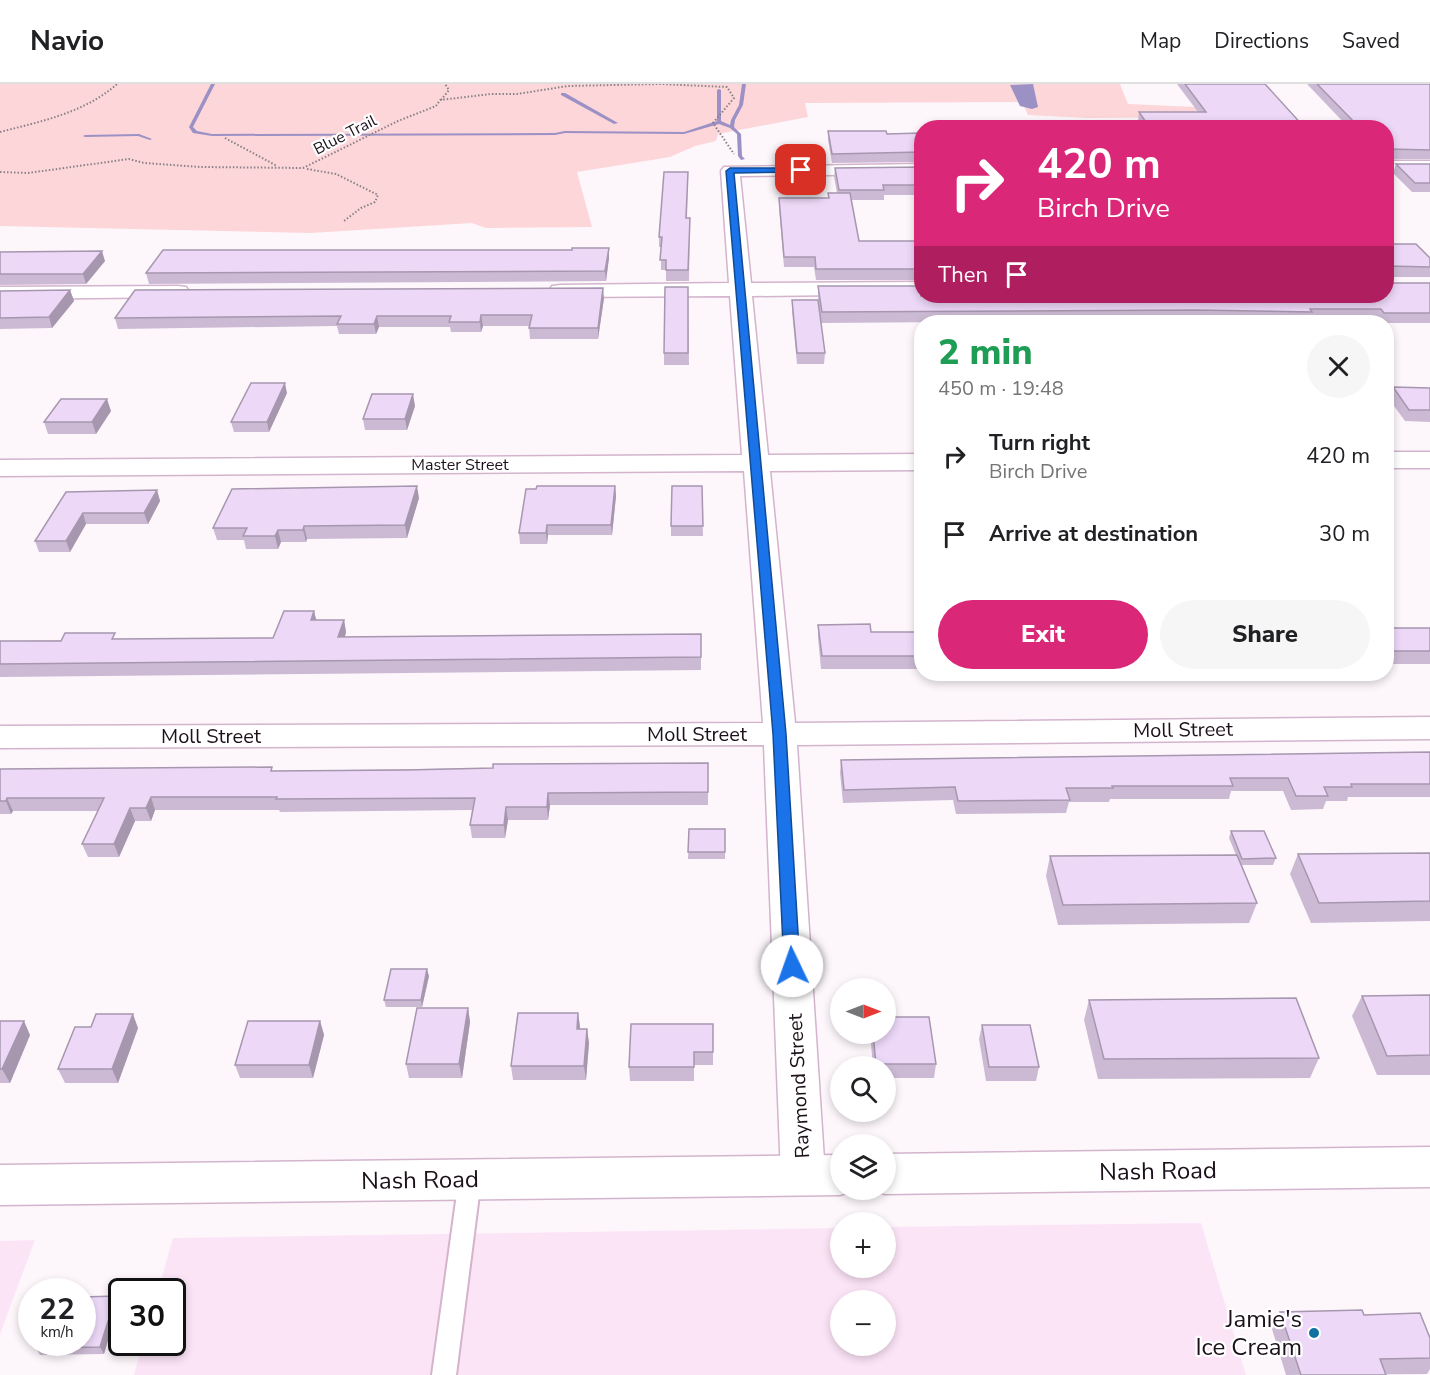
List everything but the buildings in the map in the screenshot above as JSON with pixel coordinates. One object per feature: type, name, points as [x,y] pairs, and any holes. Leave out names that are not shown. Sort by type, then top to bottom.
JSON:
[{"type":"street","points":[[1394,166],[1430,166]]},
{"type":"street","points":[[730,171],[914,169]]},
{"type":"street","name":"Raymond Street","points":[[730,171],[822,1175]]},
{"type":"street","points":[[538,291],[914,288]]},
{"type":"street","points":[[0,293],[203,292]]},
{"type":"street","points":[[1394,460],[1430,460]]},
{"type":"street","name":"Master Street","points":[[0,468],[914,462]]},
{"type":"street","name":"Moll Street","points":[[0,736],[780,734],[1430,728]]},
{"type":"street","name":"Nash Road","points":[[896,1174],[1430,1167]]},
{"type":"street","name":"Nash Road","points":[[0,1185],[822,1175]]},
{"type":"lane","points":[[444,1375],[470,1179]]},
{"type":"path","points":[[0,132],[78,108],[111,90],[117,84]]},
{"type":"path","points":[[440,100],[449,90],[445,84]]},
{"type":"path","name":"Blue Trail","points":[[0,172],[28,172],[129,159],[144,163],[201,167],[303,168],[398,121],[436,106],[440,100],[491,94],[517,94],[568,86],[661,84],[727,86],[734,98],[733,104],[715,118],[713,123],[729,141],[736,159],[730,171]]},
{"type":"path","points":[[225,138],[277,166]]},
{"type":"path","points":[[316,163],[327,170]]},
{"type":"path","points":[[303,168],[327,170],[345,175],[378,195],[375,202],[361,208],[344,221]]},
{"type":"shaded area","points":[[0,84],[1120,84],[1128,104],[1196,107],[1210,117],[1088,118],[1028,115],[1022,102],[805,103],[808,117],[718,134],[716,141],[695,146],[670,157],[577,172],[592,227],[486,228],[472,223],[311,233],[0,226]]},
{"type":"shaded area","points":[[1033,84],[1038,107],[1032,109],[1020,106],[1010,85]]},
{"type":"shaded area","points":[[1201,1223],[1246,1375],[134,1375],[139,1356],[186,1356],[186,1278],[162,1278],[173,1238],[830,1228],[830,1278],[896,1278],[896,1227]]},
{"type":"shaded area","points":[[35,1240],[21,1278],[18,1278],[18,1286],[0,1334],[0,1241]]},
{"type":"waterway","points":[[213,84],[191,127],[195,132],[212,135],[684,133],[719,122]]},
{"type":"waterway","points":[[732,127],[741,105],[744,84]]},
{"type":"waterway","points":[[719,90],[719,122]]},
{"type":"waterway","points":[[563,94],[616,123]]},
{"type":"waterway","points":[[719,122],[732,127]]},
{"type":"waterway","points":[[732,127],[739,134],[740,156],[743,159]]},
{"type":"waterway","points":[[85,136],[139,135],[150,139]]},
{"type":"place","name":"Jamie's Ice Cream","points":[[1314,1333]]},
{"type":"route","points":[[792,966],[780,734],[730,171],[801,170]]}]
